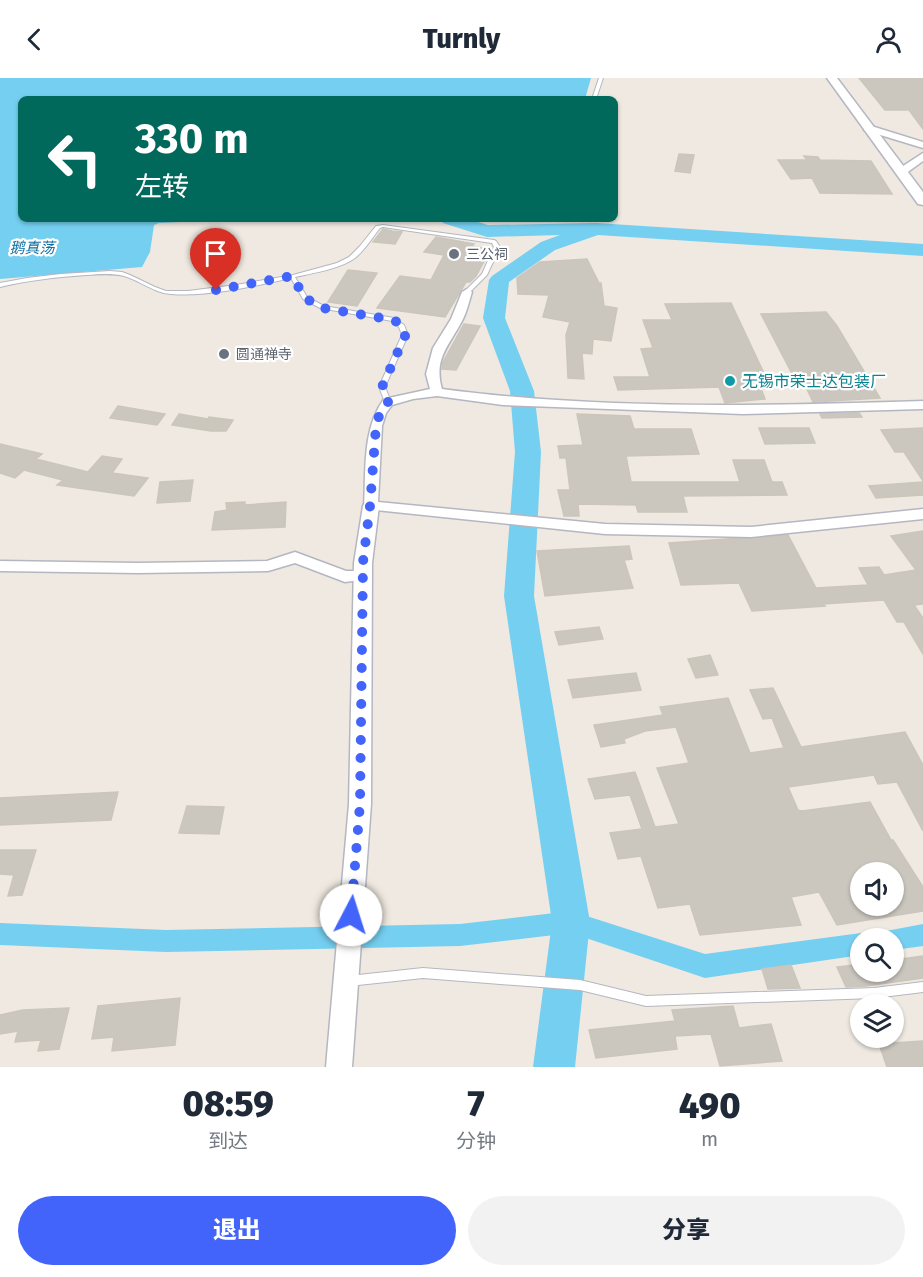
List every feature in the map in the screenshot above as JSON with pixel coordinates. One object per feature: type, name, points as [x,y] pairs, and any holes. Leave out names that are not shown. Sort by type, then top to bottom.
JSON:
[{"type":"main road","points":[[832,78],[923,201]]},
{"type":"street","points":[[868,128],[923,145]]},
{"type":"street","points":[[881,145],[923,145]]},
{"type":"street","points":[[901,171],[923,156]]},
{"type":"street","points":[[437,392],[432,374],[439,348],[457,319],[467,292]]},
{"type":"street","points":[[339,1067],[360,804],[363,575],[376,426],[380,413],[388,402],[437,392],[554,404],[743,410],[923,405]]},
{"type":"street","points":[[370,506],[605,530],[728,532],[750,532],[923,514]]},
{"type":"street","points":[[0,566],[268,567],[295,557],[345,577],[363,575]]},
{"type":"lane","points":[[595,96],[601,78]]},
{"type":"lane","points":[[0,285],[102,273],[136,278],[155,289],[170,293],[188,293],[292,276],[330,267],[350,258],[378,227],[383,226],[494,242],[497,247],[484,275],[467,292]]},
{"type":"lane","points":[[292,276],[305,298],[322,308],[394,320],[402,326],[405,336],[382,387],[388,402]]},
{"type":"lane","points":[[345,981],[423,973],[580,985],[646,1001],[863,994],[923,987]]},
{"type":"water","name":"鹅真荡","points":[[0,78],[591,78],[586,96],[18,96],[18,222],[180,222],[154,225],[150,252],[142,267],[0,279]]},
{"type":"building","points":[[859,78],[923,78],[923,129],[909,110],[885,110]]},
{"type":"building","points":[[679,154],[694,155],[690,173],[675,171]]},
{"type":"building","points":[[804,156],[818,157],[820,160],[871,161],[892,194],[820,193],[812,178],[791,179],[778,160],[807,160]]},
{"type":"building","points":[[383,229],[402,232],[395,244],[373,242]]},
{"type":"building","points":[[436,237],[474,244],[472,246],[487,249],[485,251],[489,252],[476,276],[470,282],[466,282],[445,317],[377,308],[400,276],[431,280],[444,255],[424,252]]},
{"type":"building","points":[[587,259],[601,283],[604,306],[617,308],[611,341],[593,339],[592,354],[582,353],[584,379],[568,378],[566,335],[570,322],[543,317],[549,295],[518,294],[517,278],[540,262]]},
{"type":"building","points":[[348,270],[377,273],[357,306],[328,302]]},
{"type":"building","points":[[731,303],[770,386],[760,386],[765,399],[725,403],[719,387],[618,390],[614,377],[650,377],[641,349],[653,348],[643,320],[672,320],[665,304]]},
{"type":"building","points":[[826,312],[837,326],[880,398],[813,402],[806,387],[799,387],[761,314]]},
{"type":"building","points":[[464,324],[480,326],[456,370],[442,369],[443,362]]},
{"type":"building","points":[[118,406],[165,414],[157,425],[110,418]]},
{"type":"building","points":[[859,413],[862,417],[822,418],[820,414]]},
{"type":"building","points":[[179,414],[233,420],[226,431],[211,431],[172,425]]},
{"type":"building","points":[[577,414],[630,416],[634,429],[691,429],[699,454],[626,456],[631,482],[740,482],[733,460],[764,460],[772,482],[782,482],[787,495],[683,496],[687,512],[638,512],[636,505],[578,504],[579,516],[564,516],[558,490],[570,490],[566,458],[560,458],[558,446],[583,445]]},
{"type":"building","points":[[759,428],[809,428],[815,443],[765,444]]},
{"type":"building","points":[[923,428],[923,481],[904,452],[895,452],[881,430]]},
{"type":"building","points":[[0,444],[42,454],[36,459],[88,472],[102,456],[122,459],[112,473],[148,478],[134,496],[57,485],[63,480],[24,470],[15,478],[0,473]]},
{"type":"building","points":[[193,480],[190,501],[157,503],[160,482]]},
{"type":"building","points":[[923,482],[923,495],[876,498],[869,486]]},
{"type":"building","points":[[245,502],[245,505],[286,502],[285,527],[212,530],[215,512],[227,510],[226,503]]},
{"type":"building","points":[[923,531],[923,604],[914,605],[923,618],[923,654],[904,622],[897,622],[884,600],[752,611],[739,583],[681,585],[669,543],[788,535],[816,588],[868,585],[859,568],[879,567],[884,575],[916,570],[891,536]]},
{"type":"building","points":[[629,546],[632,559],[624,560],[633,588],[545,596],[537,551]]},
{"type":"building","points":[[599,627],[603,639],[559,645],[555,632]]},
{"type":"building","points":[[710,655],[718,675],[696,678],[688,659]]},
{"type":"building","points":[[636,673],[641,690],[573,698],[568,680]]},
{"type":"building","points":[[773,688],[801,747],[905,732],[923,765],[923,831],[897,782],[878,784],[874,775],[788,787],[798,810],[802,811],[870,802],[891,840],[923,887],[923,911],[904,914],[904,862],[850,862],[850,916],[892,916],[837,925],[819,892],[791,897],[801,925],[700,935],[690,904],[658,908],[641,856],[618,859],[610,833],[642,829],[630,795],[595,799],[588,779],[635,772],[655,827],[679,824],[657,768],[689,763],[676,727],[645,731],[624,739],[625,743],[601,747],[594,725],[663,715],[660,707],[728,698],[750,753],[784,748],[772,718],[763,719],[750,690]]},
{"type":"building","points":[[118,792],[111,820],[0,825],[0,798]]},
{"type":"building","points":[[187,806],[224,807],[219,834],[179,833]]},
{"type":"building","points":[[0,850],[36,850],[22,895],[8,896],[14,875],[0,874]]},
{"type":"building","points":[[923,956],[923,978],[904,981],[904,959]]},
{"type":"building","points":[[791,965],[800,988],[768,989],[762,969]]},
{"type":"building","points":[[850,965],[850,982],[894,982],[846,987],[837,967]]},
{"type":"building","points":[[180,998],[175,1045],[112,1051],[114,1037],[92,1039],[98,1006]]},
{"type":"building","points":[[733,1006],[739,1028],[771,1024],[782,1061],[720,1066],[711,1034],[675,1036],[677,1049],[596,1058],[589,1030],[675,1021],[672,1010]]},
{"type":"building","points":[[69,1008],[59,1049],[38,1051],[41,1040],[15,1042],[18,1031],[0,1034],[0,1015],[23,1010]]},
{"type":"building","points":[[923,1041],[923,1067],[887,1067],[880,1048],[904,1048],[904,1042]]},
{"type":"waterway","points":[[458,222],[487,231],[596,229]]},
{"type":"waterway","points":[[554,1067],[571,922],[519,596],[528,452],[522,391],[494,318],[499,280],[548,246],[596,229]]},
{"type":"waterway","points":[[596,229],[923,250]]},
{"type":"waterway","points":[[0,934],[166,941],[460,935],[571,922],[705,966],[850,946]]},
{"type":"waterway","points":[[904,938],[923,935]]},
{"type":"place","name":"三公祠","points":[[454,254]]},
{"type":"place","name":"圆通禅寺","points":[[224,354]]},
{"type":"place","name":"无锡市荣士达包装厂","points":[[730,381]]},
{"type":"route","points":[[216,290],[292,276],[305,298],[322,308],[394,320],[402,326],[405,336],[382,387],[388,402],[380,413],[376,426],[363,562],[360,804],[351,915]]}]
